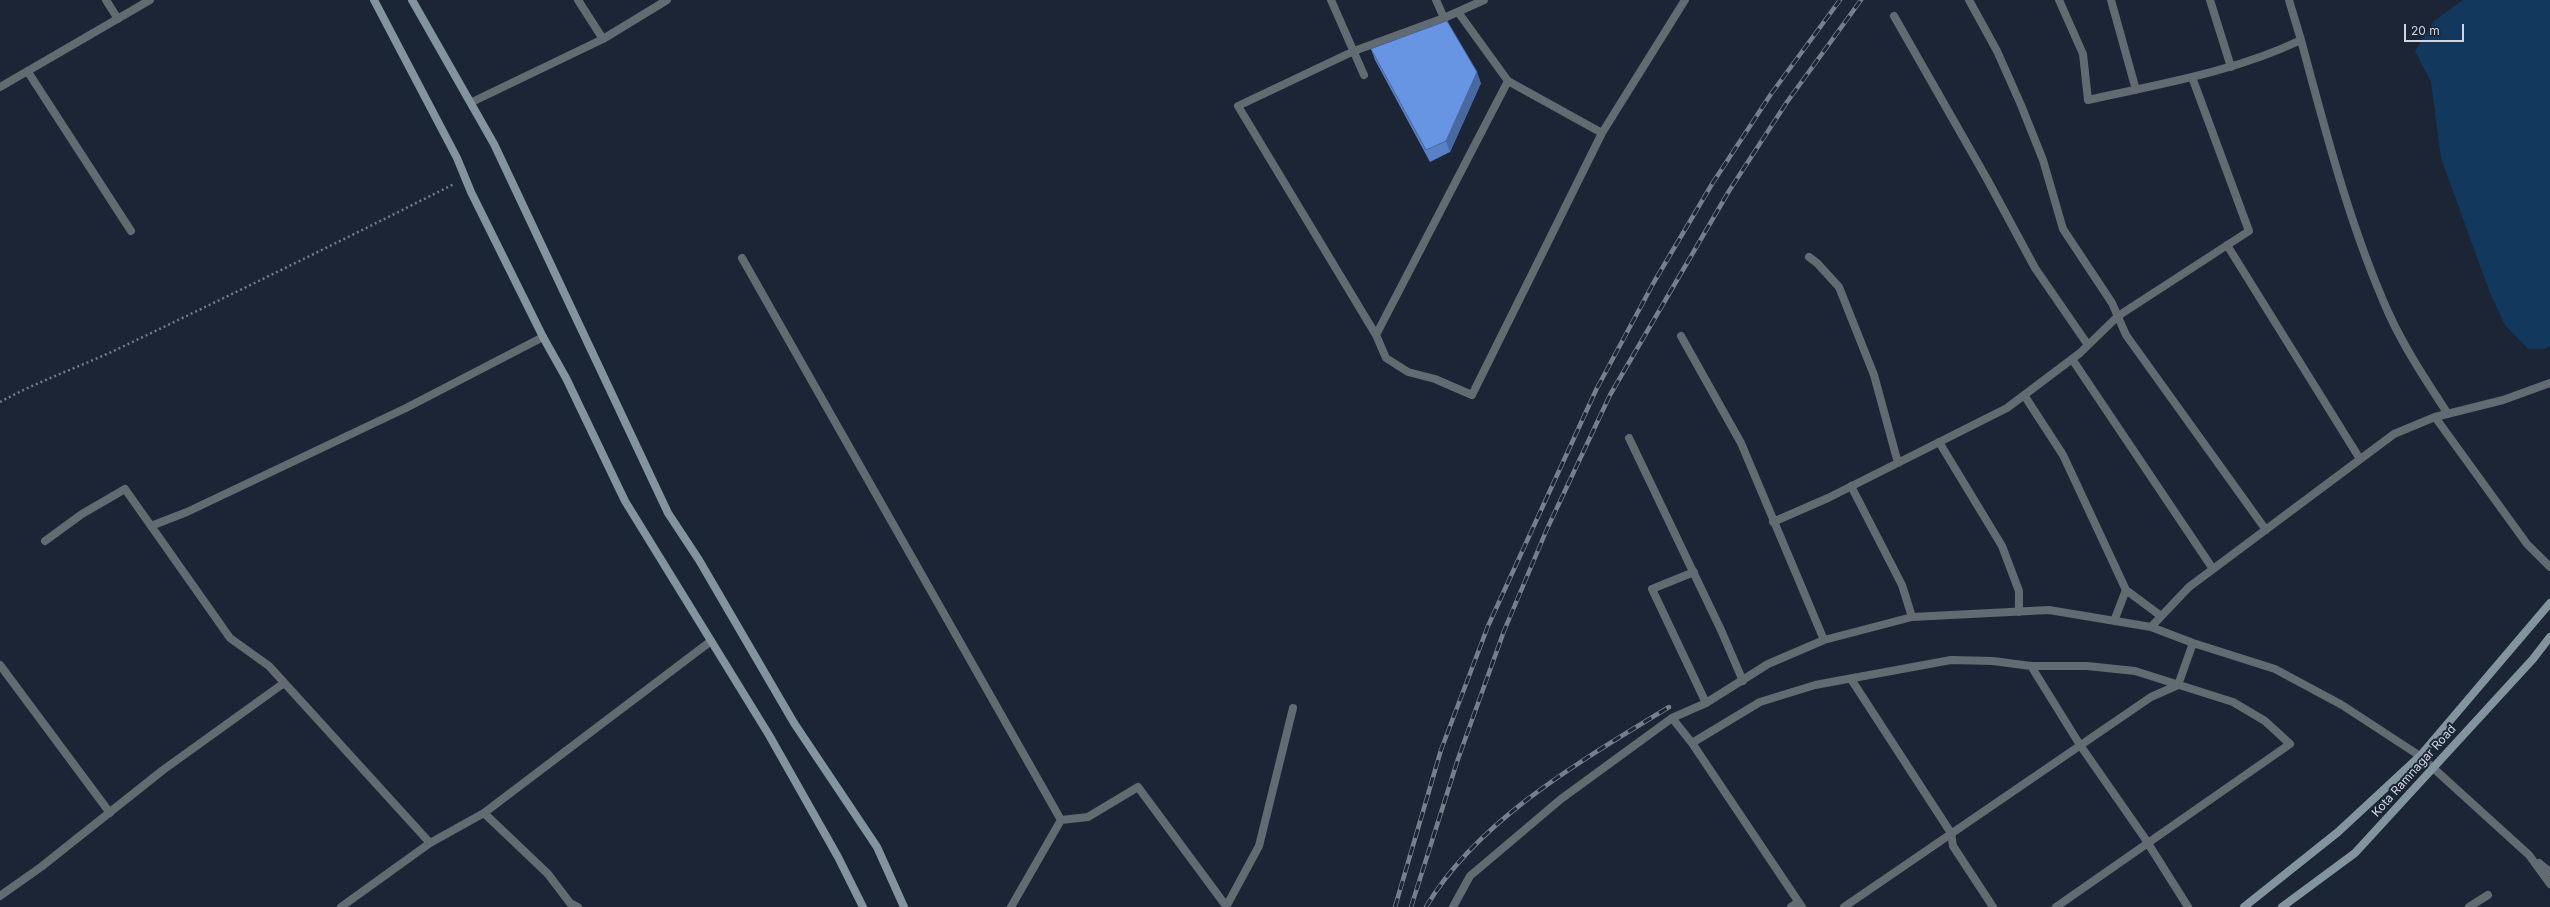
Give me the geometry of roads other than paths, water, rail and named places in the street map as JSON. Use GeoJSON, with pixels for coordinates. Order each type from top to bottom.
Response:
{"type":"FeatureCollection","features":[{"type":"Feature","properties":{"kind":"street"},"geometry":{"type":"LineString","coordinates":[[106,0],[118,19]]}},
{"type":"Feature","properties":{"kind":"street"},"geometry":{"type":"LineString","coordinates":[[0,87],[150,0]]}},
{"type":"Feature","properties":{"kind":"street"},"geometry":{"type":"LineString","coordinates":[[374,0],[411,69],[543,337],[570,385],[625,501],[769,735],[838,857],[863,907]]}},
{"type":"Feature","properties":{"kind":"street"},"geometry":{"type":"LineString","coordinates":[[412,0],[472,102],[597,358],[668,513],[699,560],[794,723],[877,848],[904,907]]}},
{"type":"Feature","properties":{"kind":"street"},"geometry":{"type":"LineString","coordinates":[[578,0],[603,38]]}},
{"type":"Feature","properties":{"kind":"street"},"geometry":{"type":"LineString","coordinates":[[472,102],[603,38],[667,0]]}},
{"type":"Feature","properties":{"kind":"street"},"geometry":{"type":"LineString","coordinates":[[1331,0],[1364,75]]}},
{"type":"Feature","properties":{"kind":"street"},"geometry":{"type":"LineString","coordinates":[[1436,0],[1444,18]]}},
{"type":"Feature","properties":{"kind":"street"},"geometry":{"type":"LineString","coordinates":[[1484,0],[1444,18],[1354,51],[1238,106],[1376,335],[1386,358],[1408,372],[1435,379],[1472,395],[1602,133],[1684,0]]}},
{"type":"Feature","properties":{"kind":"street"},"geometry":{"type":"LineString","coordinates":[[1968,0],[1998,51],[2021,105],[2043,160],[2063,229],[2112,303],[2126,335],[2266,530]]}},
{"type":"Feature","properties":{"kind":"street"},"geometry":{"type":"LineString","coordinates":[[2059,0],[2083,54],[2088,100],[2232,67],[2267,56],[2301,40]]}},
{"type":"Feature","properties":{"kind":"street"},"geometry":{"type":"LineString","coordinates":[[2111,0],[2136,90]]}},
{"type":"Feature","properties":{"kind":"street"},"geometry":{"type":"LineString","coordinates":[[2210,0],[2232,67]]}},
{"type":"Feature","properties":{"kind":"street"},"geometry":{"type":"LineString","coordinates":[[2289,0],[2333,160],[2371,267],[2390,315],[2417,365],[2448,414]]}},
{"type":"Feature","properties":{"kind":"street"},"geometry":{"type":"LineString","coordinates":[[1458,12],[1508,81],[1602,133]]}},
{"type":"Feature","properties":{"kind":"street"},"geometry":{"type":"LineString","coordinates":[[1894,16],[1987,179],[2034,268],[2088,345]]}},
{"type":"Feature","properties":{"kind":"street"},"geometry":{"type":"LineString","coordinates":[[28,72],[131,231]]}},
{"type":"Feature","properties":{"kind":"street"},"geometry":{"type":"LineString","coordinates":[[1773,522],[1851,486],[2007,408],[2072,359],[2118,316],[2249,231],[2192,77]]}},
{"type":"Feature","properties":{"kind":"street"},"geometry":{"type":"LineString","coordinates":[[1376,335],[1508,81]]}},
{"type":"Feature","properties":{"kind":"street"},"geometry":{"type":"LineString","coordinates":[[2227,245],[2360,460]]}},
{"type":"Feature","properties":{"kind":"street"},"geometry":{"type":"LineString","coordinates":[[1809,257],[1817,263],[1839,287],[1874,375],[1898,463]]}},
{"type":"Feature","properties":{"kind":"street"},"geometry":{"type":"LineString","coordinates":[[742,258],[1061,820]]}},
{"type":"Feature","properties":{"kind":"street"},"geometry":{"type":"LineString","coordinates":[[1681,336],[1741,443],[1824,640]]}},
{"type":"Feature","properties":{"kind":"street"},"geometry":{"type":"LineString","coordinates":[[151,526],[187,512],[398,412],[543,337]]}},
{"type":"Feature","properties":{"kind":"street"},"geometry":{"type":"LineString","coordinates":[[2072,359],[2213,569]]}},
{"type":"Feature","properties":{"kind":"street"},"geometry":{"type":"LineString","coordinates":[[2151,627],[2189,587],[2394,434],[2435,417],[2503,400],[2550,383]]}},
{"type":"Feature","properties":{"kind":"street"},"geometry":{"type":"LineString","coordinates":[[2024,395],[2063,455],[2126,590],[2161,616]]}},
{"type":"Feature","properties":{"kind":"street"},"geometry":{"type":"LineString","coordinates":[[2435,417],[2527,544],[2550,567]]}},
{"type":"Feature","properties":{"kind":"street"},"geometry":{"type":"LineString","coordinates":[[1629,438],[1694,572],[1742,681]]}},
{"type":"Feature","properties":{"kind":"street"},"geometry":{"type":"LineString","coordinates":[[1939,442],[2002,546],[2019,591],[2019,612]]}},
{"type":"Feature","properties":{"kind":"street"},"geometry":{"type":"LineString","coordinates":[[1851,486],[1902,585],[1912,617]]}},
{"type":"Feature","properties":{"kind":"street"},"geometry":{"type":"LineString","coordinates":[[45,541],[82,514],[125,489],[230,638],[269,666],[430,843]]}},
{"type":"Feature","properties":{"kind":"street"},"geometry":{"type":"LineString","coordinates":[[1694,572],[1652,589],[1706,703]]}},
{"type":"Feature","properties":{"kind":"street"},"geometry":{"type":"LineString","coordinates":[[2114,621],[2126,590]]}},
{"type":"Feature","properties":{"kind":"street"},"geometry":{"type":"LineString","coordinates":[[2244,907],[2338,832],[2420,756],[2550,603]]}},
{"type":"Feature","properties":{"kind":"street"},"geometry":{"type":"LineString","coordinates":[[1453,907],[1470,876],[1561,799],[1672,718],[1706,703],[1768,664],[1824,640],[1912,617],[2049,610],[2151,627],[2193,643],[2275,669],[2342,705],[2420,756],[2529,855],[2550,872]]}},
{"type":"Feature","properties":{"kind":"street","name":"Kota Ramnagar Road"},"geometry":{"type":"LineString","coordinates":[[2282,907],[2355,853],[2533,659],[2550,637]]}},
{"type":"Feature","properties":{"kind":"street"},"geometry":{"type":"LineString","coordinates":[[341,907],[430,843],[484,813],[712,641]]}},
{"type":"Feature","properties":{"kind":"street"},"geometry":{"type":"LineString","coordinates":[[1844,907],[2151,697],[2178,685],[2193,643]]}},
{"type":"Feature","properties":{"kind":"street"},"geometry":{"type":"LineString","coordinates":[[1692,743],[1760,702],[1815,685],[1951,660],[1993,661],[2031,666],[2087,666],[2135,671],[2233,702],[2265,721],[2290,744],[2056,907]]}},
{"type":"Feature","properties":{"kind":"street"},"geometry":{"type":"LineString","coordinates":[[0,665],[110,813]]}},
{"type":"Feature","properties":{"kind":"street"},"geometry":{"type":"LineString","coordinates":[[2031,666],[2080,745],[2148,844],[2188,907]]}},
{"type":"Feature","properties":{"kind":"street"},"geometry":{"type":"LineString","coordinates":[[1851,679],[1951,833],[1953,846],[1993,907]]}},
{"type":"Feature","properties":{"kind":"street"},"geometry":{"type":"LineString","coordinates":[[0,896],[110,813],[163,770],[284,683]]}},
{"type":"Feature","properties":{"kind":"street"},"geometry":{"type":"LineString","coordinates":[[1061,820],[1088,817],[1138,787],[1226,907],[1259,846],[1293,708]]}},
{"type":"Feature","properties":{"kind":"street"},"geometry":{"type":"LineString","coordinates":[[1672,718],[1692,743],[1797,905]]}},
{"type":"Feature","properties":{"kind":"street"},"geometry":{"type":"LineString","coordinates":[[484,813],[548,874],[570,903],[578,907]]}},
{"type":"Feature","properties":{"kind":"street"},"geometry":{"type":"LineString","coordinates":[[1012,907],[1061,820]]}},
{"type":"Feature","properties":{"kind":"street"},"geometry":{"type":"LineString","coordinates":[[2529,855],[2550,884]]}},
{"type":"Feature","properties":{"kind":"street"},"geometry":{"type":"LineString","coordinates":[[2469,907],[2488,895]]}},
{"type":"Feature","properties":{"kind":"water"},"geometry":{"type":"Polygon","coordinates":[[[2463,0],[2550,0],[2550,346],[2545,349],[2528,349],[2505,325],[2490,293],[2441,158],[2431,82],[2415,51],[2434,21],[2463,0]]]}},
{"type":"Feature","properties":{"kind":"railway"},"geometry":{"type":"LineString","coordinates":[[1395,907],[1441,750],[1488,626],[1596,390],[1654,282],[1712,184],[1771,94],[1840,0]]}},
{"type":"Feature","properties":{"kind":"railway"},"geometry":{"type":"LineString","coordinates":[[1411,907],[1458,759],[1504,631],[1547,529],[1610,395],[1729,191],[1787,102],[1861,0]]}},
{"type":"Feature","properties":{"kind":"railway"},"geometry":{"type":"LineString","coordinates":[[1426,907],[1448,875],[1474,846],[1503,819],[1568,770],[1669,707]]}}]}
